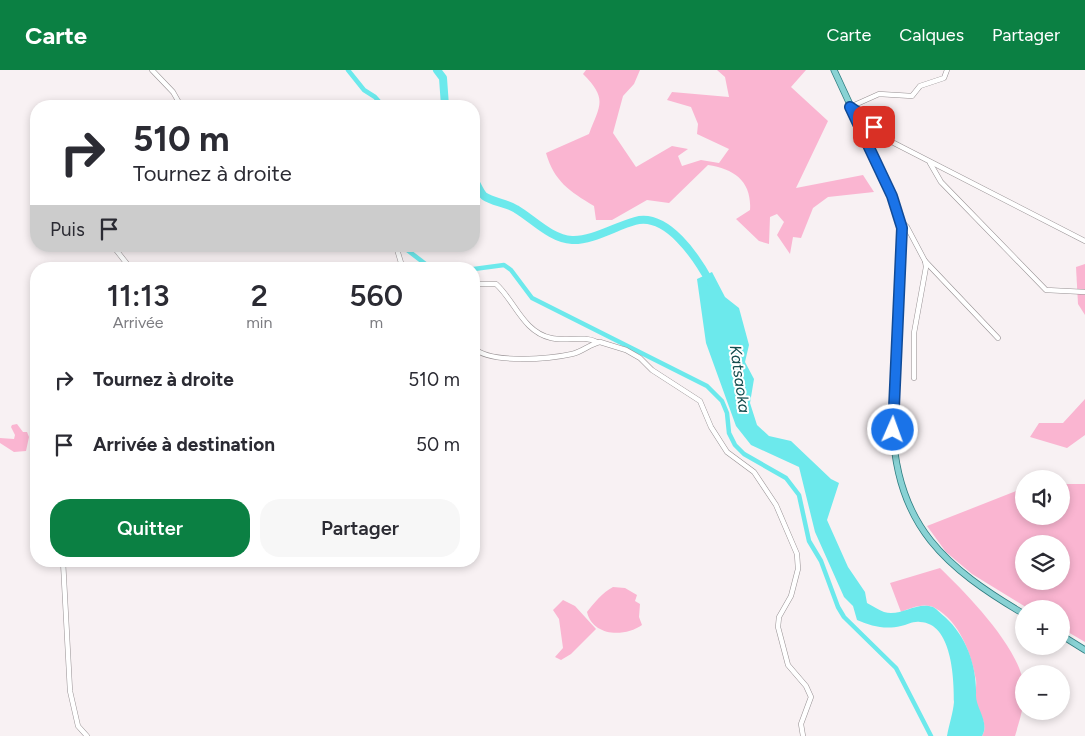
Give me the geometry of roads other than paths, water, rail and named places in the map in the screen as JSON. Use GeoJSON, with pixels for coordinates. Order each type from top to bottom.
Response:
{"type":"FeatureCollection","features":[{"type":"Feature","properties":{"kind":"main road"},"geometry":{"type":"LineString","coordinates":[[834,70],[884,178],[901,221],[903,240],[893,430],[896,458],[902,484],[922,530],[944,558],[976,585],[1015,609]]}},
{"type":"Feature","properties":{"kind":"main road"},"geometry":{"type":"LineString","coordinates":[[1070,641],[1085,650]]}},
{"type":"Feature","properties":{"kind":"street"},"geometry":{"type":"LineString","coordinates":[[152,70],[173,92],[178,100]]}},
{"type":"Feature","properties":{"kind":"street"},"geometry":{"type":"LineString","coordinates":[[850,107],[879,94],[912,96],[920,86],[944,78],[947,70]]}},
{"type":"Feature","properties":{"kind":"street"},"geometry":{"type":"LineString","coordinates":[[850,107],[869,120],[890,141],[1085,241]]}},
{"type":"Feature","properties":{"kind":"street"},"geometry":{"type":"LineString","coordinates":[[930,162],[941,182],[1046,290],[1085,292]]}},
{"type":"Feature","properties":{"kind":"street"},"geometry":{"type":"LineString","coordinates":[[901,221],[907,227],[925,261],[998,338]]}},
{"type":"Feature","properties":{"kind":"street"},"geometry":{"type":"LineString","coordinates":[[118,252],[126,262]]}},
{"type":"Feature","properties":{"kind":"street"},"geometry":{"type":"LineString","coordinates":[[914,378],[914,333],[926,278],[925,261]]}},
{"type":"Feature","properties":{"kind":"street"},"geometry":{"type":"LineString","coordinates":[[480,284],[496,284],[522,318],[533,329],[549,338],[583,339],[597,342],[626,350],[640,358],[652,370],[700,402],[711,427],[727,452],[754,472],[776,505],[797,554],[798,569],[786,607],[779,617],[778,627],[788,665],[806,686],[811,697],[801,724],[803,736]]}},
{"type":"Feature","properties":{"kind":"street"},"geometry":{"type":"LineString","coordinates":[[480,354],[529,359],[573,354],[597,342]]}},
{"type":"Feature","properties":{"kind":"street"},"geometry":{"type":"LineString","coordinates":[[63,567],[70,691],[78,726],[87,736]]}},
{"type":"Feature","properties":{"kind":"water"},"geometry":{"type":"Polygon","coordinates":[[[712,272],[725,297],[739,308],[749,345],[745,362],[754,379],[750,403],[757,425],[769,436],[791,441],[831,479],[839,483],[827,520],[848,567],[865,592],[867,603],[890,613],[921,606],[933,607],[953,625],[965,643],[975,674],[977,701],[984,721],[982,736],[947,736],[954,702],[952,666],[945,641],[939,632],[931,625],[920,622],[903,626],[884,627],[873,626],[857,620],[853,606],[844,597],[815,532],[799,467],[751,445],[736,426],[706,343],[697,279],[712,272]]]}},
{"type":"Feature","properties":{"kind":"waterway"},"geometry":{"type":"LineString","coordinates":[[348,70],[364,90],[378,100]]}},
{"type":"Feature","properties":{"kind":"waterway","name":"Katsaoka"},"geometry":{"type":"LineString","coordinates":[[437,70],[443,78],[445,100]]}},
{"type":"Feature","properties":{"kind":"waterway","name":"Katsaoka"},"geometry":{"type":"LineString","coordinates":[[480,190],[484,196],[512,207],[542,228],[564,239],[580,240],[596,236],[635,221],[647,220],[658,223],[680,239],[710,282]]}},
{"type":"Feature","properties":{"kind":"waterway"},"geometry":{"type":"LineString","coordinates":[[410,252],[423,262]]}},
{"type":"Feature","properties":{"kind":"waterway"},"geometry":{"type":"LineString","coordinates":[[480,268],[504,265],[511,270],[532,298],[707,386],[722,401],[727,413],[729,433],[735,445],[744,454],[786,478],[799,495],[809,541],[821,561],[838,607],[844,617],[896,668],[931,736]]}}]}
